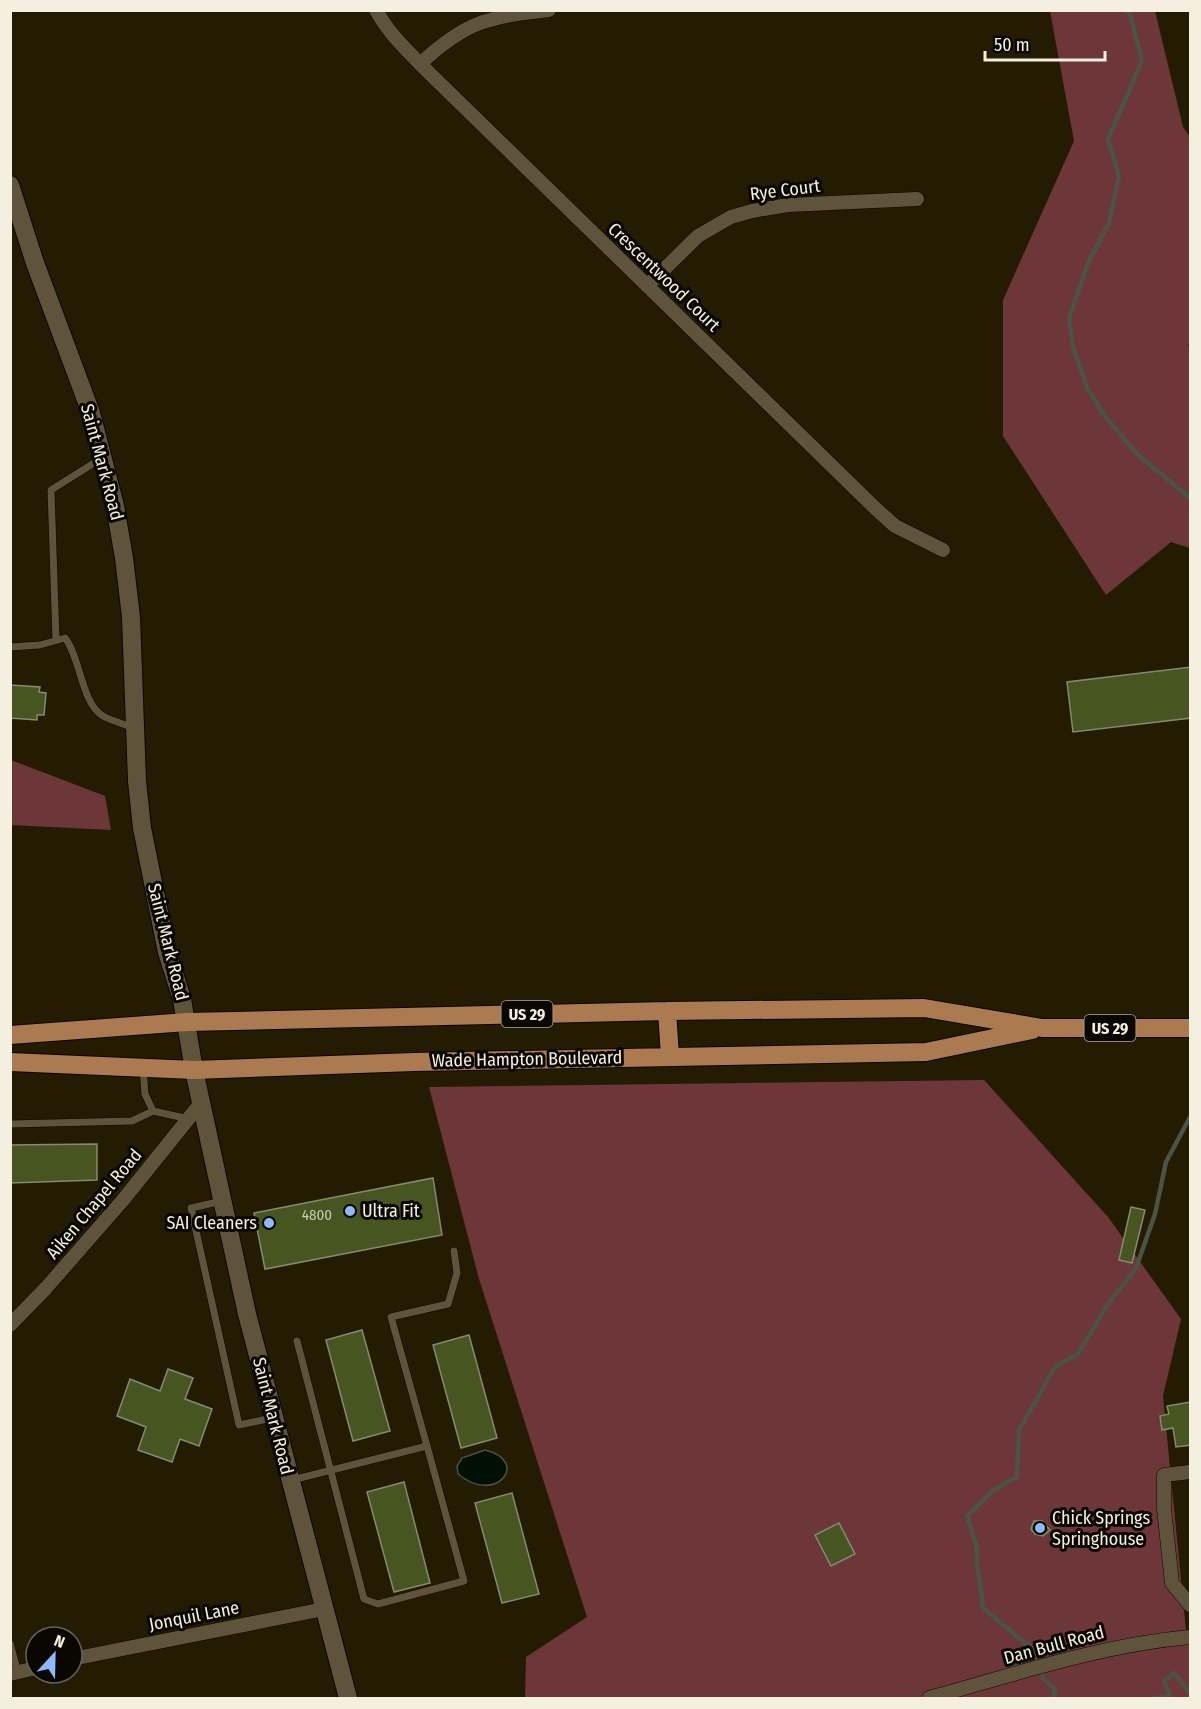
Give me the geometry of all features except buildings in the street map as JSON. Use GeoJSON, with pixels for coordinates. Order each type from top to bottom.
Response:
{"type":"FeatureCollection","features":[{"type":"Feature","properties":{"kind":"main road","name":"Wade Hampton Boulevard"},"geometry":{"type":"LineString","coordinates":[[10,1035],[187,1022],[668,1011],[924,1008],[1042,1028],[1191,1028]]}},
{"type":"Feature","properties":{"kind":"main road"},"geometry":{"type":"LineString","coordinates":[[668,1011],[670,1056]]}},
{"type":"Feature","properties":{"kind":"main road","name":"Wade Hampton Boulevard"},"geometry":{"type":"LineString","coordinates":[[10,1062],[194,1070],[414,1062],[927,1052],[1042,1028]]}},
{"type":"Feature","properties":{"kind":"street","name":"Crescentwood Court"},"geometry":{"type":"LineString","coordinates":[[376,10],[397,41],[420,64],[875,508],[895,526],[943,550]]}},
{"type":"Feature","properties":{"kind":"street"},"geometry":{"type":"LineString","coordinates":[[420,64],[444,42],[460,31],[479,23],[501,16],[549,10]]}},
{"type":"Feature","properties":{"kind":"street","name":"Saint Mark Road"},"geometry":{"type":"LineString","coordinates":[[10,185],[35,262],[90,413],[104,457],[115,506],[133,639],[137,781],[142,828],[167,952],[187,1022],[194,1070],[247,1314],[348,1698]]}},
{"type":"Feature","properties":{"kind":"street","name":"Rye Court"},"geometry":{"type":"LineString","coordinates":[[647,286],[698,236],[731,217],[752,210],[788,205],[917,199]]}},
{"type":"Feature","properties":{"kind":"street","name":"Aiken Chapel Road"},"geometry":{"type":"LineString","coordinates":[[10,1325],[85,1244],[201,1103]]}},
{"type":"Feature","properties":{"kind":"street"},"geometry":{"type":"LineString","coordinates":[[1191,1472],[1164,1475],[1164,1509],[1172,1583],[1191,1605]]}},
{"type":"Feature","properties":{"kind":"street","name":"Jonquil Lane"},"geometry":{"type":"LineString","coordinates":[[84,1657],[324,1609]]}},
{"type":"Feature","properties":{"kind":"street","name":"Dan Bull Road"},"geometry":{"type":"LineString","coordinates":[[929,1698],[1125,1645],[1191,1637]]}},
{"type":"Feature","properties":{"kind":"lane"},"geometry":{"type":"LineString","coordinates":[[56,640],[51,490],[104,457]]}},
{"type":"Feature","properties":{"kind":"lane"},"geometry":{"type":"LineString","coordinates":[[10,647],[40,645],[65,638],[73,647],[84,686],[93,706],[102,715],[136,729]]}},
{"type":"Feature","properties":{"kind":"lane"},"geometry":{"type":"LineString","coordinates":[[143,1068],[145,1094],[153,1111]]}},
{"type":"Feature","properties":{"kind":"lane"},"geometry":{"type":"LineString","coordinates":[[10,1124],[132,1121],[153,1111],[168,1112],[189,1119]]}},
{"type":"Feature","properties":{"kind":"lane"},"geometry":{"type":"LineString","coordinates":[[222,1201],[191,1208],[238,1425],[273,1417]]}},
{"type":"Feature","properties":{"kind":"lane"},"geometry":{"type":"LineString","coordinates":[[297,1341],[364,1599],[378,1604],[464,1581],[391,1317],[448,1304],[457,1273],[454,1251]]}},
{"type":"Feature","properties":{"kind":"lane"},"geometry":{"type":"LineString","coordinates":[[289,1480],[427,1446]]}},
{"type":"Feature","properties":{"kind":"lane"},"geometry":{"type":"LineString","coordinates":[[10,1643],[14,1673]]}},
{"type":"Feature","properties":{"kind":"shaded area"},"geometry":{"type":"Polygon","coordinates":[[[1050,11],[1155,11],[1183,127],[1190,137],[1190,343],[1188,345],[1190,348],[1190,548],[1171,542],[1106,595],[1003,436],[1003,300],[1074,141],[1050,11]]]}},
{"type":"Feature","properties":{"kind":"shaded area"},"geometry":{"type":"Polygon","coordinates":[[[11,760],[105,796],[111,830],[11,825],[11,760]]]}},
{"type":"Feature","properties":{"kind":"shaded area"},"geometry":{"type":"Polygon","coordinates":[[[984,1080],[1108,1217],[1181,1319],[1163,1396],[1186,1630],[1190,1635],[1190,1698],[525,1698],[526,1657],[587,1617],[479,1279],[429,1087],[984,1080]]]}},
{"type":"Feature","properties":{"kind":"shaded area"},"geometry":{"type":"Polygon","coordinates":[[[485,1450],[499,1456],[506,1463],[507,1471],[503,1478],[485,1485],[472,1483],[458,1474],[457,1466],[462,1458],[485,1450]]]}},
{"type":"Feature","properties":{"kind":"waterway"},"geometry":{"type":"LineString","coordinates":[[1125,10],[1130,14],[1142,61],[1108,139],[1119,176],[1109,223],[1088,263],[1069,318],[1073,347],[1087,387],[1104,415],[1138,455],[1190,498]]}},
{"type":"Feature","properties":{"kind":"waterway"},"geometry":{"type":"LineString","coordinates":[[1054,1698],[1055,1689],[1043,1678],[1037,1653],[983,1608],[977,1548],[967,1516],[992,1491],[1017,1477],[1019,1430],[1055,1367],[1078,1354],[1106,1307],[1136,1268],[1155,1214],[1166,1162],[1190,1117]]}},
{"type":"Feature","properties":{"kind":"waterway"},"geometry":{"type":"LineString","coordinates":[[1154,1698],[1170,1696],[1164,1681],[1174,1673],[1190,1693]]}},
{"type":"Feature","properties":{"kind":"place","name":"Ultra Fit"},"geometry":{"type":"Point","coordinates":[350,1211]}},
{"type":"Feature","properties":{"kind":"place","name":"SAI Cleaners"},"geometry":{"type":"Point","coordinates":[269,1223]}},
{"type":"Feature","properties":{"kind":"place","name":"Chick Springs Springhouse"},"geometry":{"type":"Point","coordinates":[1040,1528]}}]}
